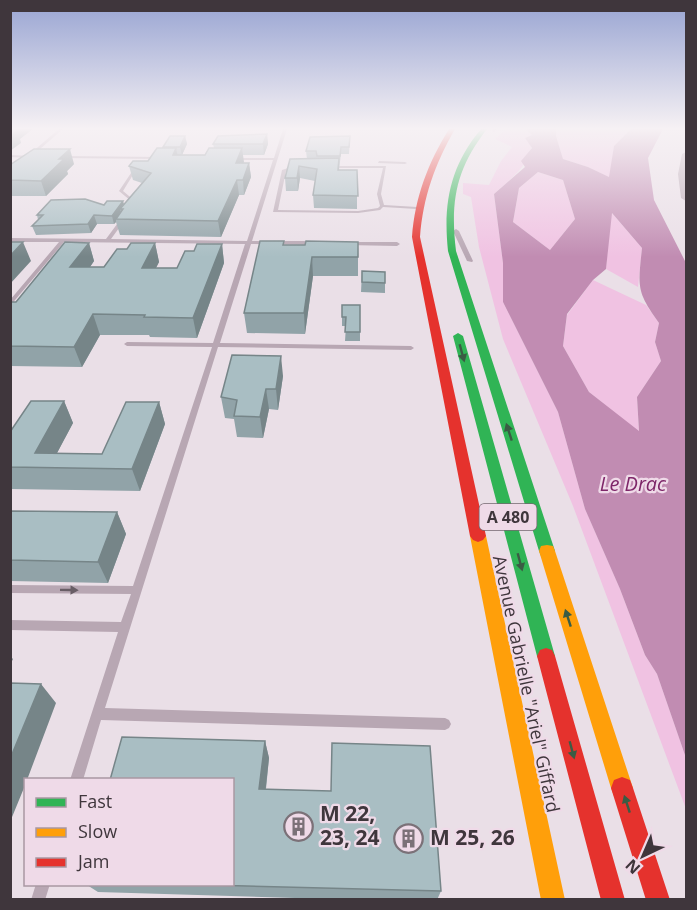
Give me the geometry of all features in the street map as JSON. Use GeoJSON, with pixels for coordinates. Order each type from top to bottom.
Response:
{"type":"FeatureCollection","features":[{"type":"Feature","properties":{"kind":"main road","name":"Avenue Gabrielle \"Ariel\" Giffard"},"geometry":{"type":"LineString","coordinates":[[427,171],[417,208],[416,237],[553,900]]}},
{"type":"Feature","properties":{"kind":"main road","name":"A 480"},"geometry":{"type":"LineString","coordinates":[[443,171],[438,182],[440,212],[658,900]]}},
{"type":"Feature","properties":{"kind":"main road","name":"A 480"},"geometry":{"type":"LineString","coordinates":[[440,212],[455,171]]}},
{"type":"Feature","properties":{"kind":"main road","name":"A 480"},"geometry":{"type":"LineString","coordinates":[[454,323],[613,900]]}},
{"type":"Feature","properties":{"kind":"street"},"geometry":{"type":"LineString","coordinates":[[685,183],[687,198]]}},
{"type":"Feature","properties":{"kind":"lane"},"geometry":{"type":"LineString","coordinates":[[107,241],[134,205],[121,191],[133,171]]}},
{"type":"Feature","properties":{"kind":"lane"},"geometry":{"type":"LineString","coordinates":[[77,778],[272,171]]}},
{"type":"Feature","properties":{"kind":"lane"},"geometry":{"type":"LineString","coordinates":[[284,171],[275,211],[358,212],[380,209],[382,206],[417,208]]}},
{"type":"Feature","properties":{"kind":"lane"},"geometry":{"type":"LineString","coordinates":[[382,206],[379,194],[384,171]]}},
{"type":"Feature","properties":{"kind":"lane"},"geometry":{"type":"LineString","coordinates":[[440,212],[470,261]]}},
{"type":"Feature","properties":{"kind":"lane"},"geometry":{"type":"LineString","coordinates":[[10,240],[328,244]]}},
{"type":"Feature","properties":{"kind":"lane"},"geometry":{"type":"LineString","coordinates":[[10,304],[63,240]]}},
{"type":"Feature","properties":{"kind":"lane"},"geometry":{"type":"LineString","coordinates":[[340,244],[397,244]]}},
{"type":"Feature","properties":{"kind":"lane"},"geometry":{"type":"LineString","coordinates":[[127,344],[411,348]]}},
{"type":"Feature","properties":{"kind":"lane"},"geometry":{"type":"LineString","coordinates":[[10,589],[136,590]]}},
{"type":"Feature","properties":{"kind":"lane"},"geometry":{"type":"LineString","coordinates":[[10,625],[125,627]]}},
{"type":"Feature","properties":{"kind":"lane"},"geometry":{"type":"LineString","coordinates":[[97,714],[445,724]]}},
{"type":"Feature","properties":{"kind":"shaded area"},"geometry":{"type":"Polygon","coordinates":[[[496,171],[519,171],[494,194],[503,263],[503,302],[558,412],[585,509],[620,589],[645,655],[657,674],[686,758],[686,809],[573,506],[503,339],[479,247],[471,197],[463,194],[463,183],[489,185],[496,171]]]}},
{"type":"Feature","properties":{"kind":"shaded area"},"geometry":{"type":"Polygon","coordinates":[[[597,171],[611,171],[610,178],[597,171]]]}},
{"type":"Feature","properties":{"kind":"shaded area"},"geometry":{"type":"Polygon","coordinates":[[[538,172],[563,180],[575,219],[550,250],[513,222],[519,188],[538,172]]]}},
{"type":"Feature","properties":{"kind":"shaded area"},"geometry":{"type":"Polygon","coordinates":[[[611,212],[642,248],[638,287],[606,269],[611,212]]]}},
{"type":"Feature","properties":{"kind":"shaded area"},"geometry":{"type":"Polygon","coordinates":[[[593,280],[646,305],[659,323],[655,342],[661,361],[637,397],[639,432],[589,392],[563,346],[567,315],[593,280]]]}},
{"type":"Feature","properties":{"kind":"water","name":"Le Drac"},"geometry":{"type":"Polygon","coordinates":[[[520,171],[597,171],[609,177],[610,171],[650,171],[654,200],[686,263],[686,758],[657,674],[645,655],[620,589],[585,509],[558,412],[503,302],[503,263],[494,194],[520,171]],[[538,172],[519,188],[513,222],[550,250],[575,219],[563,180],[538,172]],[[612,213],[606,269],[593,280],[567,314],[563,346],[589,392],[639,431],[637,397],[661,361],[655,342],[659,323],[646,303],[640,288],[642,248],[612,213]]]}},
{"type":"Feature","properties":{"kind":"building"},"geometry":{"type":"Polygon","coordinates":[[[10,171],[51,171],[41,181],[10,180],[10,171]]]}},
{"type":"Feature","properties":{"kind":"building"},"geometry":{"type":"Polygon","coordinates":[[[146,171],[246,171],[243,180],[237,180],[218,221],[116,219],[123,209],[120,209],[151,173],[146,171]]]}},
{"type":"Feature","properties":{"kind":"building"},"geometry":{"type":"Polygon","coordinates":[[[287,171],[298,171],[297,178],[285,178],[287,171]]]}},
{"type":"Feature","properties":{"kind":"building"},"geometry":{"type":"Polygon","coordinates":[[[317,171],[357,171],[358,196],[313,195],[317,171]]]}},
{"type":"Feature","properties":{"kind":"building"},"geometry":{"type":"Polygon","coordinates":[[[85,199],[104,205],[107,201],[123,201],[112,216],[94,215],[88,224],[32,226],[43,215],[37,215],[51,200],[85,199]]]}},
{"type":"Feature","properties":{"kind":"building"},"geometry":{"type":"Polygon","coordinates":[[[260,241],[284,241],[283,245],[305,245],[306,241],[358,242],[358,257],[312,257],[304,313],[244,313],[260,241]]]}},
{"type":"Feature","properties":{"kind":"building"},"geometry":{"type":"Polygon","coordinates":[[[10,242],[23,242],[10,256],[10,242]]]}},
{"type":"Feature","properties":{"kind":"building"},"geometry":{"type":"Polygon","coordinates":[[[65,242],[89,243],[70,267],[104,267],[117,249],[127,249],[131,243],[155,243],[142,268],[177,268],[185,251],[194,251],[197,244],[222,244],[193,318],[93,314],[74,347],[10,346],[10,302],[16,302],[65,242]]]}},
{"type":"Feature","properties":{"kind":"building"},"geometry":{"type":"Polygon","coordinates":[[[362,271],[385,272],[385,283],[362,282],[362,271]]]}},
{"type":"Feature","properties":{"kind":"building"},"geometry":{"type":"Polygon","coordinates":[[[342,305],[360,305],[360,332],[345,332],[346,317],[342,317],[342,305]]]}},
{"type":"Feature","properties":{"kind":"building"},"geometry":{"type":"Polygon","coordinates":[[[232,355],[281,356],[276,389],[266,389],[260,417],[234,416],[237,400],[221,397],[232,355]]]}},
{"type":"Feature","properties":{"kind":"building"},"geometry":{"type":"Polygon","coordinates":[[[31,401],[64,401],[35,453],[102,454],[126,402],[159,402],[132,469],[10,467],[10,432],[31,401]]]}},
{"type":"Feature","properties":{"kind":"building"},"geometry":{"type":"Polygon","coordinates":[[[10,511],[117,512],[98,562],[10,560],[10,511]]]}},
{"type":"Feature","properties":{"kind":"building"},"geometry":{"type":"Polygon","coordinates":[[[10,683],[41,684],[10,759],[10,683]]]}},
{"type":"Feature","properties":{"kind":"building"},"geometry":{"type":"Polygon","coordinates":[[[122,737],[265,741],[259,789],[331,791],[332,743],[430,746],[441,891],[234,886],[234,778],[111,778],[122,737]]]}},
{"type":"Feature","properties":{"kind":"traffic: fast"},"geometry":{"type":"LineString","coordinates":[[458,171],[450,201],[452,251],[547,551]]}},
{"type":"Feature","properties":{"kind":"traffic: fast"},"geometry":{"type":"LineString","coordinates":[[458,336],[546,656]]}},
{"type":"Feature","properties":{"kind":"traffic: slow"},"geometry":{"type":"LineString","coordinates":[[478,536],[553,900]]}},
{"type":"Feature","properties":{"kind":"traffic: slow"},"geometry":{"type":"LineString","coordinates":[[547,551],[622,788]]}},
{"type":"Feature","properties":{"kind":"traffic: jam"},"geometry":{"type":"LineString","coordinates":[[429,171],[419,207],[416,237],[478,536]]}},
{"type":"Feature","properties":{"kind":"traffic: jam"},"geometry":{"type":"LineString","coordinates":[[546,656],[613,900]]}},
{"type":"Feature","properties":{"kind":"traffic: jam"},"geometry":{"type":"LineString","coordinates":[[622,788],[658,900]]}},
{"type":"Feature","properties":{"kind":"place","name":"M 22, 23, 24"},"geometry":{"type":"Point","coordinates":[299,826]}},
{"type":"Feature","properties":{"kind":"place","name":"M 25, 26"},"geometry":{"type":"Point","coordinates":[409,838]}}]}
